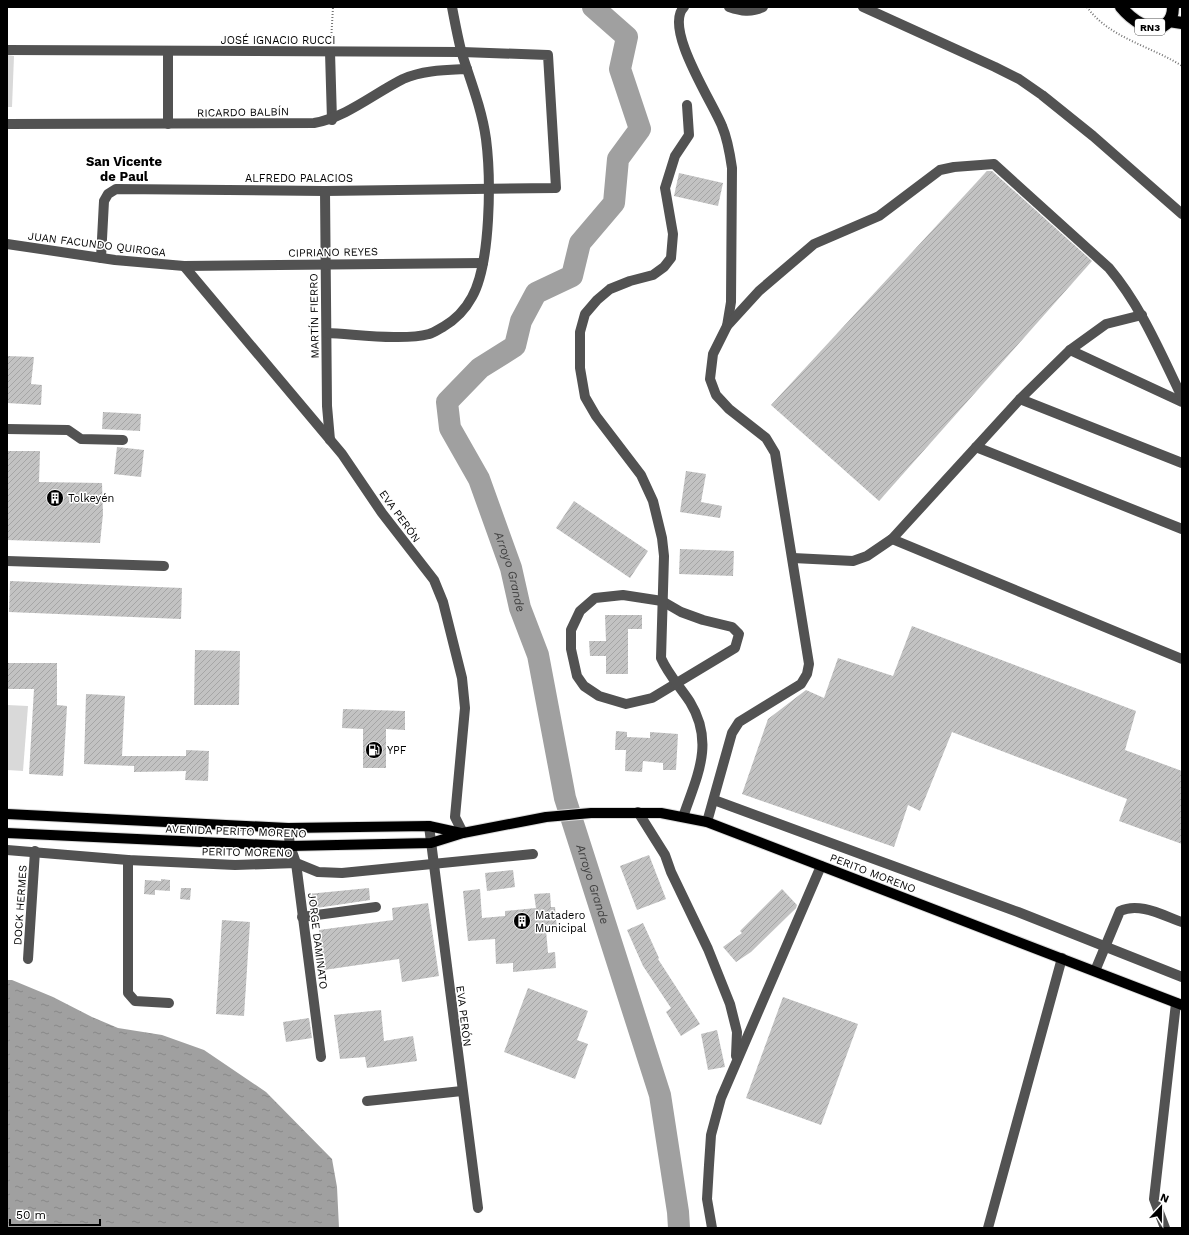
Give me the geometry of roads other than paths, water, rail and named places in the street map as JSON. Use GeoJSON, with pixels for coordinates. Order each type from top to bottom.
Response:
{"type":"FeatureCollection","features":[{"type":"Feature","properties":{"kind":"highway","name":"RN3"},"geometry":{"type":"LineString","coordinates":[[1121,7],[1128,14],[1145,25],[1154,28],[1162,27],[1169,21],[1173,7]]}},
{"type":"Feature","properties":{"kind":"highway","name":"RN3"},"geometry":{"type":"LineString","coordinates":[[1169,21],[1182,23]]}},
{"type":"Feature","properties":{"kind":"main road","name":"PERITO MORENO"},"geometry":{"type":"LineString","coordinates":[[546,817],[591,813],[638,812],[661,813],[707,822],[1179,1004]]}},
{"type":"Feature","properties":{"kind":"main road","name":"AVENIDA PERITO MORENO"},"geometry":{"type":"LineString","coordinates":[[7,814],[288,828],[428,826],[463,833]]}},
{"type":"Feature","properties":{"kind":"main road","name":"AVENIDA PERITO MORENO"},"geometry":{"type":"LineString","coordinates":[[7,833],[290,846],[431,844],[463,833],[546,817]]}},
{"type":"Feature","properties":{"kind":"street"},"geometry":{"type":"LineString","coordinates":[[327,333],[406,336],[430,334],[451,322],[463,311],[472,296],[483,263],[487,235],[488,188],[484,129],[462,52],[452,7]]}},
{"type":"Feature","properties":{"kind":"street"},"geometry":{"type":"LineString","coordinates":[[684,7],[681,10],[679,20],[680,35],[688,59],[723,127],[729,146],[732,168],[731,302],[727,326],[714,354],[710,380],[716,395],[729,409],[766,438],[775,453],[809,664],[807,674],[801,684],[736,725],[732,732],[707,822]]}},
{"type":"Feature","properties":{"kind":"street"},"geometry":{"type":"LineString","coordinates":[[729,7],[739,11],[755,11],[762,7]]}},
{"type":"Feature","properties":{"kind":"street"},"geometry":{"type":"LineString","coordinates":[[864,7],[995,66],[1019,79],[1042,95],[1092,136],[1182,214]]}},
{"type":"Feature","properties":{"kind":"street","name":"JOSÉ IGNACIO RUCCI"},"geometry":{"type":"LineString","coordinates":[[7,50],[462,52],[548,55],[556,188]]}},
{"type":"Feature","properties":{"kind":"street"},"geometry":{"type":"LineString","coordinates":[[168,51],[168,124]]}},
{"type":"Feature","properties":{"kind":"street"},"geometry":{"type":"LineString","coordinates":[[330,52],[332,120]]}},
{"type":"Feature","properties":{"kind":"street","name":"RICARDO BALBÍN"},"geometry":{"type":"LineString","coordinates":[[7,124],[314,123],[332,120],[404,79],[433,71],[467,69]]}},
{"type":"Feature","properties":{"kind":"street"},"geometry":{"type":"LineString","coordinates":[[683,817],[702,760],[704,744],[702,727],[691,704],[666,668],[661,658],[662,538],[653,501],[641,475],[596,416],[585,397],[580,368],[580,332],[585,314],[597,300],[610,290],[630,281],[653,275],[664,267],[671,258],[673,234],[665,188],[675,156],[689,135],[688,105]]}},
{"type":"Feature","properties":{"kind":"street"},"geometry":{"type":"LineString","coordinates":[[727,326],[759,291],[814,244],[879,216],[940,170],[960,166],[994,164],[1109,268],[1142,315],[1182,397]]}},
{"type":"Feature","properties":{"kind":"street","name":"ALFREDO PALACIOS"},"geometry":{"type":"LineString","coordinates":[[101,258],[104,201],[108,194],[116,189],[325,191],[556,188]]}},
{"type":"Feature","properties":{"kind":"street","name":"MARTÍN FIERRO"},"geometry":{"type":"LineString","coordinates":[[325,191],[327,406],[330,440]]}},
{"type":"Feature","properties":{"kind":"street","name":"JUAN FACUNDO QUIROGA"},"geometry":{"type":"LineString","coordinates":[[7,244],[101,258],[184,266]]}},
{"type":"Feature","properties":{"kind":"street","name":"CIPRIANO REYES"},"geometry":{"type":"LineString","coordinates":[[184,266],[483,263]]}},
{"type":"Feature","properties":{"kind":"street","name":"EVA PERÓN"},"geometry":{"type":"LineString","coordinates":[[184,266],[342,454],[382,512],[434,580],[443,602],[462,678],[465,708],[455,817],[463,833]]}},
{"type":"Feature","properties":{"kind":"street"},"geometry":{"type":"LineString","coordinates":[[793,558],[854,561],[867,556],[892,539],[1020,399],[1070,350],[1106,324],[1142,315]]}},
{"type":"Feature","properties":{"kind":"street"},"geometry":{"type":"LineString","coordinates":[[1070,350],[1182,402]]}},
{"type":"Feature","properties":{"kind":"street"},"geometry":{"type":"LineString","coordinates":[[1020,399],[1182,463]]}},
{"type":"Feature","properties":{"kind":"street"},"geometry":{"type":"LineString","coordinates":[[7,429],[68,430],[81,440],[123,440]]}},
{"type":"Feature","properties":{"kind":"street"},"geometry":{"type":"LineString","coordinates":[[976,447],[1182,529]]}},
{"type":"Feature","properties":{"kind":"street"},"geometry":{"type":"LineString","coordinates":[[892,539],[1182,659]]}},
{"type":"Feature","properties":{"kind":"street"},"geometry":{"type":"LineString","coordinates":[[7,561],[164,566]]}},
{"type":"Feature","properties":{"kind":"street"},"geometry":{"type":"LineString","coordinates":[[623,595],[662,601],[681,612],[696,618],[732,627],[740,634],[735,648],[652,698],[626,704],[599,696],[584,686],[577,676],[571,648],[572,630],[580,611],[595,598],[623,595]]}},
{"type":"Feature","properties":{"kind":"street"},"geometry":{"type":"LineString","coordinates":[[714,800],[874,857],[1182,977]]}},
{"type":"Feature","properties":{"kind":"street"},"geometry":{"type":"LineString","coordinates":[[638,812],[665,856],[671,872],[708,949],[730,1004],[737,1032],[736,1064]]}},
{"type":"Feature","properties":{"kind":"street","name":"EVA PERÓN"},"geometry":{"type":"LineString","coordinates":[[428,826],[478,1208]]}},
{"type":"Feature","properties":{"kind":"street","name":"JORGE DAMINATO"},"geometry":{"type":"LineString","coordinates":[[288,828],[290,846],[296,864],[321,1057]]}},
{"type":"Feature","properties":{"kind":"street","name":"PERITO MORENO"},"geometry":{"type":"LineString","coordinates":[[7,850],[35,851],[128,860],[235,865],[296,864],[318,872],[342,872],[534,854]]}},
{"type":"Feature","properties":{"kind":"street","name":"DOCK HERMES"},"geometry":{"type":"LineString","coordinates":[[28,959],[35,851]]}},
{"type":"Feature","properties":{"kind":"street"},"geometry":{"type":"LineString","coordinates":[[128,860],[128,993],[135,1001],[169,1003]]}},
{"type":"Feature","properties":{"kind":"street"},"geometry":{"type":"LineString","coordinates":[[712,1228],[707,1199],[711,1135],[721,1098],[822,866]]}},
{"type":"Feature","properties":{"kind":"street"},"geometry":{"type":"LineString","coordinates":[[302,917],[376,907]]}},
{"type":"Feature","properties":{"kind":"street"},"geometry":{"type":"LineString","coordinates":[[1095,971],[1120,911],[1137,907],[1182,922]]}},
{"type":"Feature","properties":{"kind":"street"},"geometry":{"type":"LineString","coordinates":[[988,1228],[1062,958]]}},
{"type":"Feature","properties":{"kind":"street"},"geometry":{"type":"LineString","coordinates":[[1165,1228],[1154,1199],[1179,1004]]}},
{"type":"Feature","properties":{"kind":"street"},"geometry":{"type":"LineString","coordinates":[[368,1101],[462,1091]]}},
{"type":"Feature","properties":{"kind":"water"},"geometry":{"type":"Polygon","coordinates":[[[7,980],[12,980],[53,997],[92,1017],[118,1028],[162,1035],[204,1050],[266,1092],[332,1159],[337,1187],[339,1228],[7,1228],[7,980]]]}},
{"type":"Feature","properties":{"kind":"waterway","name":"Arroyo Grande"},"geometry":{"type":"LineString","coordinates":[[593,7],[627,37],[620,69],[640,129],[618,159],[614,203],[580,243],[572,276],[536,293],[521,321],[515,346],[480,368],[447,402],[450,428],[479,479],[511,568],[520,608],[538,655],[565,798],[660,1095],[678,1212],[679,1228]]}},
{"type":"Feature","properties":{"kind":"place","name":"Tolkeyén"},"geometry":{"type":"Point","coordinates":[55,498]}},
{"type":"Feature","properties":{"kind":"place","name":"YPF"},"geometry":{"type":"Point","coordinates":[374,750]}},
{"type":"Feature","properties":{"kind":"place","name":"Matadero Municipal"},"geometry":{"type":"Point","coordinates":[522,921]}},
{"type":"Feature","properties":{"kind":"district","name":"San Vicente de Paul"},"geometry":{"type":"Point","coordinates":[124,168]}}]}
